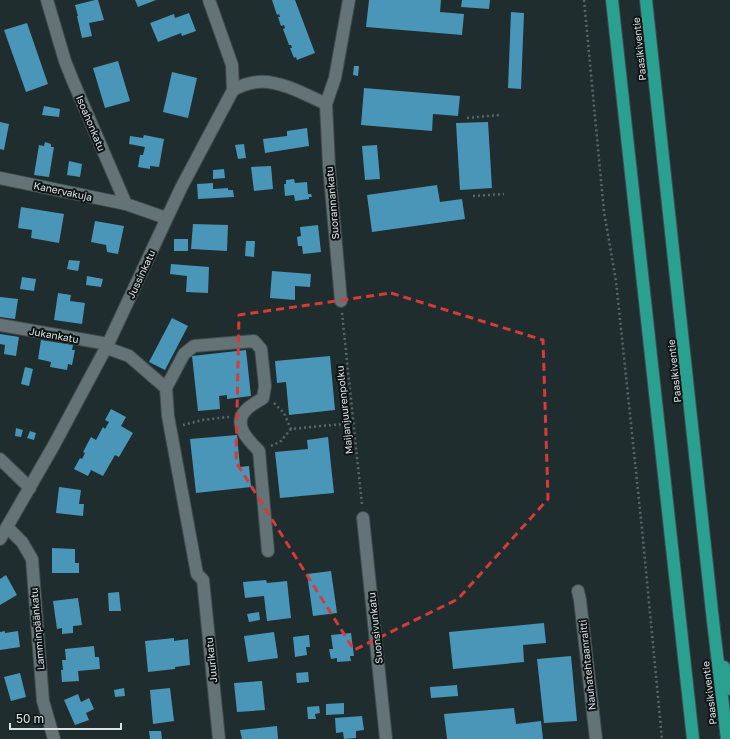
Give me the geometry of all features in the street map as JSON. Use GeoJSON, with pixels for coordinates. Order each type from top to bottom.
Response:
{"type":"FeatureCollection","features":[{"type":"Feature","properties":{"kind":"highway"},"geometry":{"type":"LineString","coordinates":[[612,0],[692,739]]}},
{"type":"Feature","properties":{"kind":"highway","name":"Paasikiventie"},"geometry":{"type":"LineString","coordinates":[[646,0],[727,739]]}},
{"type":"Feature","properties":{"kind":"highway"},"geometry":{"type":"LineString","coordinates":[[713,621],[730,689]]}},
{"type":"Feature","properties":{"kind":"street","name":"Isoahonkatu"},"geometry":{"type":"LineString","coordinates":[[47,0],[70,74],[126,204]]}},
{"type":"Feature","properties":{"kind":"street"},"geometry":{"type":"LineString","coordinates":[[209,0],[232,65],[233,90],[257,82],[271,82],[326,104]]}},
{"type":"Feature","properties":{"kind":"street","name":"Suorannankatu"},"geometry":{"type":"LineString","coordinates":[[341,301],[329,173],[326,104],[335,78],[349,0]]}},
{"type":"Feature","properties":{"kind":"street","name":"Jussinkatu"},"geometry":{"type":"LineString","coordinates":[[0,539],[30,488],[108,346],[166,218],[233,90]]}},
{"type":"Feature","properties":{"kind":"street","name":"Kanervakuja"},"geometry":{"type":"LineString","coordinates":[[0,178],[126,204]]}},
{"type":"Feature","properties":{"kind":"street"},"geometry":{"type":"LineString","coordinates":[[126,204],[166,218]]}},
{"type":"Feature","properties":{"kind":"street","name":"Jukankatu"},"geometry":{"type":"LineString","coordinates":[[0,325],[108,346],[129,356],[166,388]]}},
{"type":"Feature","properties":{"kind":"street"},"geometry":{"type":"LineString","coordinates":[[166,388],[184,354],[194,346],[254,341],[261,349],[265,386],[262,398],[246,410],[240,419],[241,427],[246,439],[258,450],[268,551]]}},
{"type":"Feature","properties":{"kind":"street","name":"Juurikatu"},"geometry":{"type":"LineString","coordinates":[[166,388],[168,416],[197,574],[203,580],[219,739]]}},
{"type":"Feature","properties":{"kind":"street"},"geometry":{"type":"LineString","coordinates":[[0,459],[30,488]]}},
{"type":"Feature","properties":{"kind":"street","name":"Suonsivunkatu"},"geometry":{"type":"LineString","coordinates":[[363,518],[386,739]]}},
{"type":"Feature","properties":{"kind":"street","name":"Lamminpäänkatu"},"geometry":{"type":"LineString","coordinates":[[7,527],[22,542],[32,559],[43,701],[54,739]]}},
{"type":"Feature","properties":{"kind":"street","name":"Nauhatehtaanraitti"},"geometry":{"type":"LineString","coordinates":[[578,591],[596,739]]}},
{"type":"Feature","properties":{"kind":"path"},"geometry":{"type":"LineString","coordinates":[[584,0],[604,212],[617,289],[662,739]]}},
{"type":"Feature","properties":{"kind":"path"},"geometry":{"type":"LineString","coordinates":[[467,118],[499,115]]}},
{"type":"Feature","properties":{"kind":"path"},"geometry":{"type":"LineString","coordinates":[[473,196],[504,194]]}},
{"type":"Feature","properties":{"kind":"path","name":"Maijanjuurenpolku"},"geometry":{"type":"LineString","coordinates":[[341,301],[363,518]]}},
{"type":"Feature","properties":{"kind":"path"},"geometry":{"type":"LineString","coordinates":[[262,398],[275,404],[284,413],[291,429]]}},
{"type":"Feature","properties":{"kind":"path"},"geometry":{"type":"LineString","coordinates":[[172,438],[182,426],[202,420],[242,416]]}},
{"type":"Feature","properties":{"kind":"path"},"geometry":{"type":"LineString","coordinates":[[258,450],[270,447],[280,442],[291,429],[353,423]]}},
{"type":"Feature","properties":{"kind":"highlighted area"},"geometry":{"type":"Polygon","coordinates":[[[391,293],[543,340],[548,499],[458,599],[354,650],[236,462],[239,315],[391,293]]]}},
{"type":"Feature","properties":{"kind":"building"},"geometry":{"type":"Polygon","coordinates":[[[98,0],[104,20],[89,23],[92,36],[82,38],[75,5],[98,0]]]}},
{"type":"Feature","properties":{"kind":"building"},"geometry":{"type":"Polygon","coordinates":[[[135,0],[156,0],[138,7],[135,0]]]}},
{"type":"Feature","properties":{"kind":"building"},"geometry":{"type":"Polygon","coordinates":[[[272,0],[295,0],[315,53],[297,60],[296,57],[294,58],[290,48],[292,48],[291,45],[289,45],[283,29],[285,28],[284,25],[281,26],[278,17],[280,17],[279,14],[277,15],[272,0]]]}},
{"type":"Feature","properties":{"kind":"building"},"geometry":{"type":"Polygon","coordinates":[[[369,0],[441,0],[440,12],[464,14],[462,35],[366,27],[369,0]]]}},
{"type":"Feature","properties":{"kind":"building"},"geometry":{"type":"Polygon","coordinates":[[[462,0],[490,0],[489,9],[461,7],[462,0]]]}},
{"type":"Feature","properties":{"kind":"building"},"geometry":{"type":"Polygon","coordinates":[[[511,12],[524,13],[521,89],[508,88],[511,12]]]}},
{"type":"Feature","properties":{"kind":"building"},"geometry":{"type":"Polygon","coordinates":[[[189,13],[196,31],[182,36],[181,33],[158,42],[150,23],[174,14],[175,18],[189,13]]]}},
{"type":"Feature","properties":{"kind":"building"},"geometry":{"type":"Polygon","coordinates":[[[27,23],[48,84],[26,92],[4,30],[27,23]]]}},
{"type":"Feature","properties":{"kind":"building"},"geometry":{"type":"Polygon","coordinates":[[[118,61],[130,101],[105,108],[93,68],[118,61]]]}},
{"type":"Feature","properties":{"kind":"building"},"geometry":{"type":"Polygon","coordinates":[[[354,66],[359,66],[358,76],[353,75],[354,66]]]}},
{"type":"Feature","properties":{"kind":"building"},"geometry":{"type":"Polygon","coordinates":[[[172,72],[197,78],[188,118],[163,112],[172,72]]]}},
{"type":"Feature","properties":{"kind":"building"},"geometry":{"type":"Polygon","coordinates":[[[364,88],[460,96],[458,116],[433,114],[432,131],[361,125],[364,88]]]}},
{"type":"Feature","properties":{"kind":"building"},"geometry":{"type":"Polygon","coordinates":[[[44,106],[60,109],[59,117],[42,115],[44,106]]]}},
{"type":"Feature","properties":{"kind":"building"},"geometry":{"type":"Polygon","coordinates":[[[0,122],[9,124],[4,150],[0,149],[0,122]]]}},
{"type":"Feature","properties":{"kind":"building"},"geometry":{"type":"Polygon","coordinates":[[[488,122],[492,188],[460,190],[456,123],[488,122]]]}},
{"type":"Feature","properties":{"kind":"building"},"geometry":{"type":"Polygon","coordinates":[[[307,128],[309,146],[265,153],[263,139],[287,136],[287,131],[307,128]]]}},
{"type":"Feature","properties":{"kind":"building"},"geometry":{"type":"Polygon","coordinates":[[[144,135],[164,139],[159,167],[150,166],[150,169],[138,167],[140,155],[143,155],[145,147],[129,144],[130,136],[143,138],[144,135]]]}},
{"type":"Feature","properties":{"kind":"building"},"geometry":{"type":"Polygon","coordinates":[[[45,142],[51,144],[51,147],[54,147],[49,177],[34,175],[39,145],[44,146],[45,142]]]}},
{"type":"Feature","properties":{"kind":"building"},"geometry":{"type":"Polygon","coordinates":[[[244,144],[246,158],[238,159],[235,145],[244,144]]]}},
{"type":"Feature","properties":{"kind":"building"},"geometry":{"type":"Polygon","coordinates":[[[377,145],[380,179],[365,180],[362,146],[377,145]]]}},
{"type":"Feature","properties":{"kind":"building"},"geometry":{"type":"Polygon","coordinates":[[[69,161],[82,164],[80,177],[67,175],[69,161]]]}},
{"type":"Feature","properties":{"kind":"building"},"geometry":{"type":"Polygon","coordinates":[[[271,166],[273,189],[254,191],[251,167],[271,166]]]}},
{"type":"Feature","properties":{"kind":"building"},"geometry":{"type":"Polygon","coordinates":[[[224,169],[225,178],[213,179],[213,170],[224,169]]]}},
{"type":"Feature","properties":{"kind":"building"},"geometry":{"type":"Polygon","coordinates":[[[294,179],[295,183],[307,182],[308,194],[311,194],[312,197],[309,197],[309,199],[295,201],[294,195],[285,196],[284,184],[286,184],[286,180],[294,179]]]}},
{"type":"Feature","properties":{"kind":"building"},"geometry":{"type":"Polygon","coordinates":[[[213,183],[213,189],[228,188],[228,190],[233,190],[234,197],[198,199],[197,184],[213,183]]]}},
{"type":"Feature","properties":{"kind":"building"},"geometry":{"type":"Polygon","coordinates":[[[437,185],[440,202],[462,199],[465,219],[372,232],[367,195],[437,185]]]}},
{"type":"Feature","properties":{"kind":"building"},"geometry":{"type":"Polygon","coordinates":[[[21,207],[64,214],[59,243],[31,238],[32,230],[18,228],[21,207]]]}},
{"type":"Feature","properties":{"kind":"building"},"geometry":{"type":"Polygon","coordinates":[[[95,221],[124,226],[118,254],[107,252],[106,245],[91,242],[95,221]]]}},
{"type":"Feature","properties":{"kind":"building"},"geometry":{"type":"Polygon","coordinates":[[[193,224],[228,225],[227,251],[191,249],[193,224]]]}},
{"type":"Feature","properties":{"kind":"building"},"geometry":{"type":"Polygon","coordinates":[[[318,225],[321,252],[303,254],[302,246],[298,246],[297,237],[301,236],[300,227],[318,225]]]}},
{"type":"Feature","properties":{"kind":"building"},"geometry":{"type":"Polygon","coordinates":[[[174,239],[188,239],[188,251],[174,251],[174,239]]]}},
{"type":"Feature","properties":{"kind":"building"},"geometry":{"type":"Polygon","coordinates":[[[246,241],[255,241],[254,257],[245,256],[246,241]]]}},
{"type":"Feature","properties":{"kind":"building"},"geometry":{"type":"Polygon","coordinates":[[[69,260],[80,261],[78,271],[67,269],[69,260]]]}},
{"type":"Feature","properties":{"kind":"building"},"geometry":{"type":"Polygon","coordinates":[[[171,264],[209,267],[208,293],[186,292],[187,276],[170,274],[171,264]]]}},
{"type":"Feature","properties":{"kind":"building"},"geometry":{"type":"Polygon","coordinates":[[[272,271],[311,274],[310,287],[295,286],[295,300],[270,298],[272,271]]]}},
{"type":"Feature","properties":{"kind":"building"},"geometry":{"type":"Polygon","coordinates":[[[87,276],[103,279],[101,287],[86,285],[87,276]]]}},
{"type":"Feature","properties":{"kind":"building"},"geometry":{"type":"Polygon","coordinates":[[[22,277],[36,279],[34,291],[20,289],[22,277]]]}},
{"type":"Feature","properties":{"kind":"building"},"geometry":{"type":"Polygon","coordinates":[[[58,293],[71,295],[70,301],[85,303],[82,324],[54,320],[58,293]]]}},
{"type":"Feature","properties":{"kind":"building"},"geometry":{"type":"Polygon","coordinates":[[[0,297],[18,299],[15,319],[0,317],[0,297]]]}},
{"type":"Feature","properties":{"kind":"building"},"geometry":{"type":"Polygon","coordinates":[[[172,318],[188,326],[165,370],[149,362],[172,318]]]}},
{"type":"Feature","properties":{"kind":"building"},"geometry":{"type":"Polygon","coordinates":[[[0,334],[19,337],[16,356],[4,354],[5,345],[0,344],[0,334]]]}},
{"type":"Feature","properties":{"kind":"building"},"geometry":{"type":"Polygon","coordinates":[[[41,340],[73,345],[72,350],[75,350],[72,365],[68,364],[67,370],[50,367],[51,362],[38,359],[41,340]]]}},
{"type":"Feature","properties":{"kind":"building"},"geometry":{"type":"Polygon","coordinates":[[[246,350],[251,396],[227,399],[227,395],[219,396],[220,409],[198,411],[192,356],[246,350]]]}},
{"type":"Feature","properties":{"kind":"building"},"geometry":{"type":"Polygon","coordinates":[[[330,356],[335,410],[289,415],[286,382],[277,383],[275,361],[330,356]]]}},
{"type":"Feature","properties":{"kind":"building"},"geometry":{"type":"Polygon","coordinates":[[[25,367],[33,369],[29,386],[21,384],[25,367]]]}},
{"type":"Feature","properties":{"kind":"building"},"geometry":{"type":"Polygon","coordinates":[[[111,409],[126,417],[121,426],[133,433],[119,457],[115,455],[103,476],[91,470],[88,476],[74,469],[80,458],[82,459],[85,453],[83,452],[91,437],[96,440],[103,427],[105,429],[109,422],[105,420],[111,409]]]}},
{"type":"Feature","properties":{"kind":"building"},"geometry":{"type":"Polygon","coordinates":[[[16,428],[23,430],[21,437],[15,436],[16,428]]]}},
{"type":"Feature","properties":{"kind":"building"},"geometry":{"type":"Polygon","coordinates":[[[30,431],[36,433],[34,440],[27,438],[30,431]]]}},
{"type":"Feature","properties":{"kind":"building"},"geometry":{"type":"Polygon","coordinates":[[[237,435],[240,467],[249,466],[251,487],[196,493],[190,439],[237,435]]]}},
{"type":"Feature","properties":{"kind":"building"},"geometry":{"type":"Polygon","coordinates":[[[328,437],[334,493],[280,498],[275,452],[308,449],[307,440],[328,437]]]}},
{"type":"Feature","properties":{"kind":"building"},"geometry":{"type":"Polygon","coordinates":[[[59,487],[81,490],[79,504],[84,504],[83,516],[56,513],[59,487]]]}},
{"type":"Feature","properties":{"kind":"building"},"geometry":{"type":"Polygon","coordinates":[[[52,548],[75,549],[75,563],[79,563],[79,573],[52,573],[52,548]]]}},
{"type":"Feature","properties":{"kind":"building"},"geometry":{"type":"Polygon","coordinates":[[[331,571],[337,613],[313,616],[307,574],[331,571]]]}},
{"type":"Feature","properties":{"kind":"building"},"geometry":{"type":"Polygon","coordinates":[[[6,575],[17,595],[0,605],[0,579],[6,575]]]}},
{"type":"Feature","properties":{"kind":"building"},"geometry":{"type":"Polygon","coordinates":[[[266,580],[267,583],[287,581],[291,618],[267,621],[264,596],[245,598],[243,582],[266,580]]]}},
{"type":"Feature","properties":{"kind":"building"},"geometry":{"type":"Polygon","coordinates":[[[119,592],[121,611],[109,611],[108,593],[119,592]]]}},
{"type":"Feature","properties":{"kind":"building"},"geometry":{"type":"Polygon","coordinates":[[[78,598],[82,625],[73,626],[73,633],[62,634],[62,628],[57,629],[53,601],[78,598]]]}},
{"type":"Feature","properties":{"kind":"building"},"geometry":{"type":"Polygon","coordinates":[[[259,612],[260,620],[249,622],[247,614],[259,612]]]}},
{"type":"Feature","properties":{"kind":"building"},"geometry":{"type":"Polygon","coordinates":[[[544,623],[546,643],[523,645],[524,662],[453,669],[449,632],[544,623]]]}},
{"type":"Feature","properties":{"kind":"building"},"geometry":{"type":"Polygon","coordinates":[[[5,631],[5,633],[18,631],[20,647],[0,650],[0,632],[5,631]]]}},
{"type":"Feature","properties":{"kind":"building"},"geometry":{"type":"Polygon","coordinates":[[[274,632],[278,658],[248,662],[244,636],[274,632]]]}},
{"type":"Feature","properties":{"kind":"building"},"geometry":{"type":"Polygon","coordinates":[[[351,633],[354,656],[350,656],[351,661],[337,662],[337,658],[331,659],[329,649],[333,649],[331,635],[351,633]]]}},
{"type":"Feature","properties":{"kind":"building"},"geometry":{"type":"Polygon","coordinates":[[[309,635],[310,647],[306,647],[307,655],[295,657],[293,637],[309,635]]]}},
{"type":"Feature","properties":{"kind":"building"},"geometry":{"type":"Polygon","coordinates":[[[174,638],[174,641],[188,639],[190,665],[175,667],[175,669],[148,672],[145,641],[174,638]]]}},
{"type":"Feature","properties":{"kind":"building"},"geometry":{"type":"Polygon","coordinates":[[[94,646],[95,657],[99,657],[100,669],[78,671],[79,681],[62,682],[61,670],[63,670],[62,660],[66,660],[65,649],[94,646]]]}},
{"type":"Feature","properties":{"kind":"building"},"geometry":{"type":"Polygon","coordinates":[[[571,656],[577,721],[544,723],[537,659],[571,656]]]}},
{"type":"Feature","properties":{"kind":"building"},"geometry":{"type":"Polygon","coordinates":[[[308,672],[309,682],[297,683],[296,673],[308,672]]]}},
{"type":"Feature","properties":{"kind":"building"},"geometry":{"type":"Polygon","coordinates":[[[20,673],[26,697],[11,701],[4,677],[20,673]]]}},
{"type":"Feature","properties":{"kind":"building"},"geometry":{"type":"Polygon","coordinates":[[[262,681],[265,710],[237,712],[234,683],[262,681]]]}},
{"type":"Feature","properties":{"kind":"building"},"geometry":{"type":"Polygon","coordinates":[[[457,685],[458,696],[431,698],[430,687],[457,685]]]}},
{"type":"Feature","properties":{"kind":"building"},"geometry":{"type":"Polygon","coordinates":[[[124,688],[125,696],[115,697],[114,690],[124,688]]]}},
{"type":"Feature","properties":{"kind":"building"},"geometry":{"type":"Polygon","coordinates":[[[170,688],[174,721],[153,724],[150,690],[170,688]]]}},
{"type":"Feature","properties":{"kind":"building"},"geometry":{"type":"Polygon","coordinates":[[[78,694],[81,702],[89,698],[94,709],[86,713],[89,720],[75,725],[64,700],[78,694]]]}},
{"type":"Feature","properties":{"kind":"building"},"geometry":{"type":"Polygon","coordinates":[[[344,703],[344,714],[326,715],[326,704],[344,703]]]}},
{"type":"Feature","properties":{"kind":"building"},"geometry":{"type":"Polygon","coordinates":[[[319,706],[320,713],[315,714],[316,719],[308,719],[307,707],[319,706]]]}},
{"type":"Feature","properties":{"kind":"building"},"geometry":{"type":"Polygon","coordinates":[[[514,708],[516,724],[541,721],[543,739],[447,739],[444,714],[514,708]]]}},
{"type":"Feature","properties":{"kind":"building"},"geometry":{"type":"Polygon","coordinates":[[[362,716],[364,730],[356,731],[356,738],[344,739],[343,732],[336,733],[335,718],[362,716]]]}},
{"type":"Feature","properties":{"kind":"building"},"geometry":{"type":"Polygon","coordinates":[[[277,726],[278,739],[242,739],[240,730],[277,726]]]}},
{"type":"Feature","properties":{"kind":"building"},"geometry":{"type":"Polygon","coordinates":[[[149,731],[161,731],[162,739],[150,739],[149,731]]]}}]}
